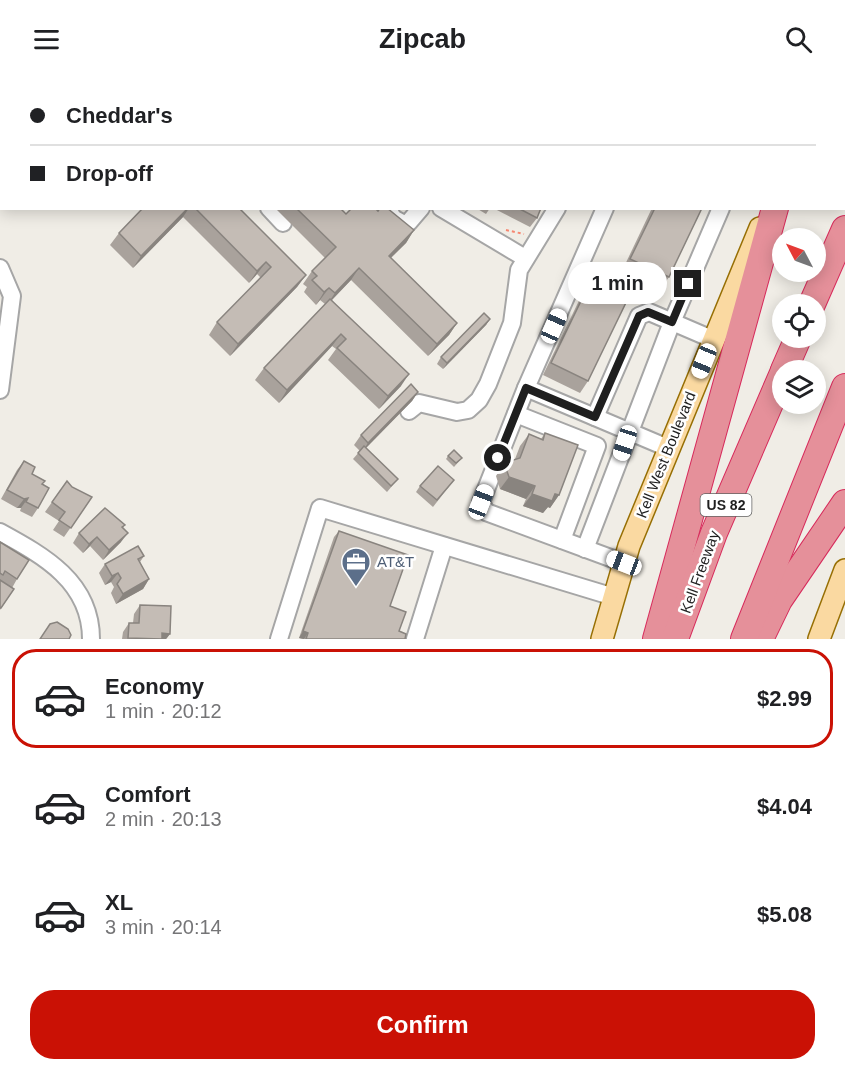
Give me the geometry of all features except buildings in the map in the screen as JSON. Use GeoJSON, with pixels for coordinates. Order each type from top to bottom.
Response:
{"type":"FeatureCollection","features":[{"type":"Feature","properties":{"kind":"highway"},"geometry":{"type":"LineString","coordinates":[[656,639],[774,210]]}},
{"type":"Feature","properties":{"kind":"highway"},"geometry":{"type":"LineString","coordinates":[[816,294],[845,229]]}},
{"type":"Feature","properties":{"kind":"highway"},"geometry":{"type":"LineString","coordinates":[[744,639],[845,387]]}},
{"type":"Feature","properties":{"kind":"highway","name":"Kell Freeway"},"geometry":{"type":"LineString","coordinates":[[675,639],[714,533],[772,398]]}},
{"type":"Feature","properties":{"kind":"highway"},"geometry":{"type":"LineString","coordinates":[[760,639],[779,600],[845,503]]}},
{"type":"Feature","properties":{"kind":"main road","name":"Kell West Boulevard"},"geometry":{"type":"LineString","coordinates":[[602,639],[624,563],[712,339],[768,210]]}},
{"type":"Feature","properties":{"kind":"main road"},"geometry":{"type":"LineString","coordinates":[[819,639],[845,570]]}},
{"type":"Feature","properties":{"kind":"street"},"geometry":{"type":"LineString","coordinates":[[271,210],[283,223]]}},
{"type":"Feature","properties":{"kind":"street"},"geometry":{"type":"LineString","coordinates":[[389,210],[393,218],[404,224],[410,222],[419,210]]}},
{"type":"Feature","properties":{"kind":"street"},"geometry":{"type":"LineString","coordinates":[[444,210],[525,258]]}},
{"type":"Feature","properties":{"kind":"street"},"geometry":{"type":"LineString","coordinates":[[409,411],[419,403],[457,412],[468,410],[479,400],[488,384],[512,323],[519,270],[556,210]]}},
{"type":"Feature","properties":{"kind":"street"},"geometry":{"type":"LineString","coordinates":[[604,210],[526,388],[481,502],[486,512],[624,563]]}},
{"type":"Feature","properties":{"kind":"street"},"geometry":{"type":"LineString","coordinates":[[585,549],[672,322],[720,210]]}},
{"type":"Feature","properties":{"kind":"street"},"geometry":{"type":"LineString","coordinates":[[0,268],[12,296],[0,390]]}},
{"type":"Feature","properties":{"kind":"street"},"geometry":{"type":"LineString","coordinates":[[595,417],[639,316],[648,312],[712,339]]}},
{"type":"Feature","properties":{"kind":"street"},"geometry":{"type":"LineString","coordinates":[[526,388],[669,448]]}},
{"type":"Feature","properties":{"kind":"street"},"geometry":{"type":"LineString","coordinates":[[516,414],[622,454]]}},
{"type":"Feature","properties":{"kind":"street"},"geometry":{"type":"LineString","coordinates":[[562,540],[597,446]]}},
{"type":"Feature","properties":{"kind":"street"},"geometry":{"type":"LineString","coordinates":[[279,639],[320,508],[614,597]]}},
{"type":"Feature","properties":{"kind":"street"},"geometry":{"type":"LineString","coordinates":[[0,532],[47,558],[75,587],[91,621],[91,639]]}},
{"type":"Feature","properties":{"kind":"street"},"geometry":{"type":"LineString","coordinates":[[416,639],[444,546]]}},
{"type":"Feature","properties":{"kind":"path"},"geometry":{"type":"LineString","coordinates":[[499,227],[521,235],[527,234]]}},
{"type":"Feature","properties":{"kind":"place","name":"AT&T"},"geometry":{"type":"Point","coordinates":[356,588]}},
{"type":"Feature","properties":{"kind":"route"},"geometry":{"type":"LineString","coordinates":[[498,458],[526,388],[595,417],[639,316],[648,312],[672,322],[688,284]]}}]}
